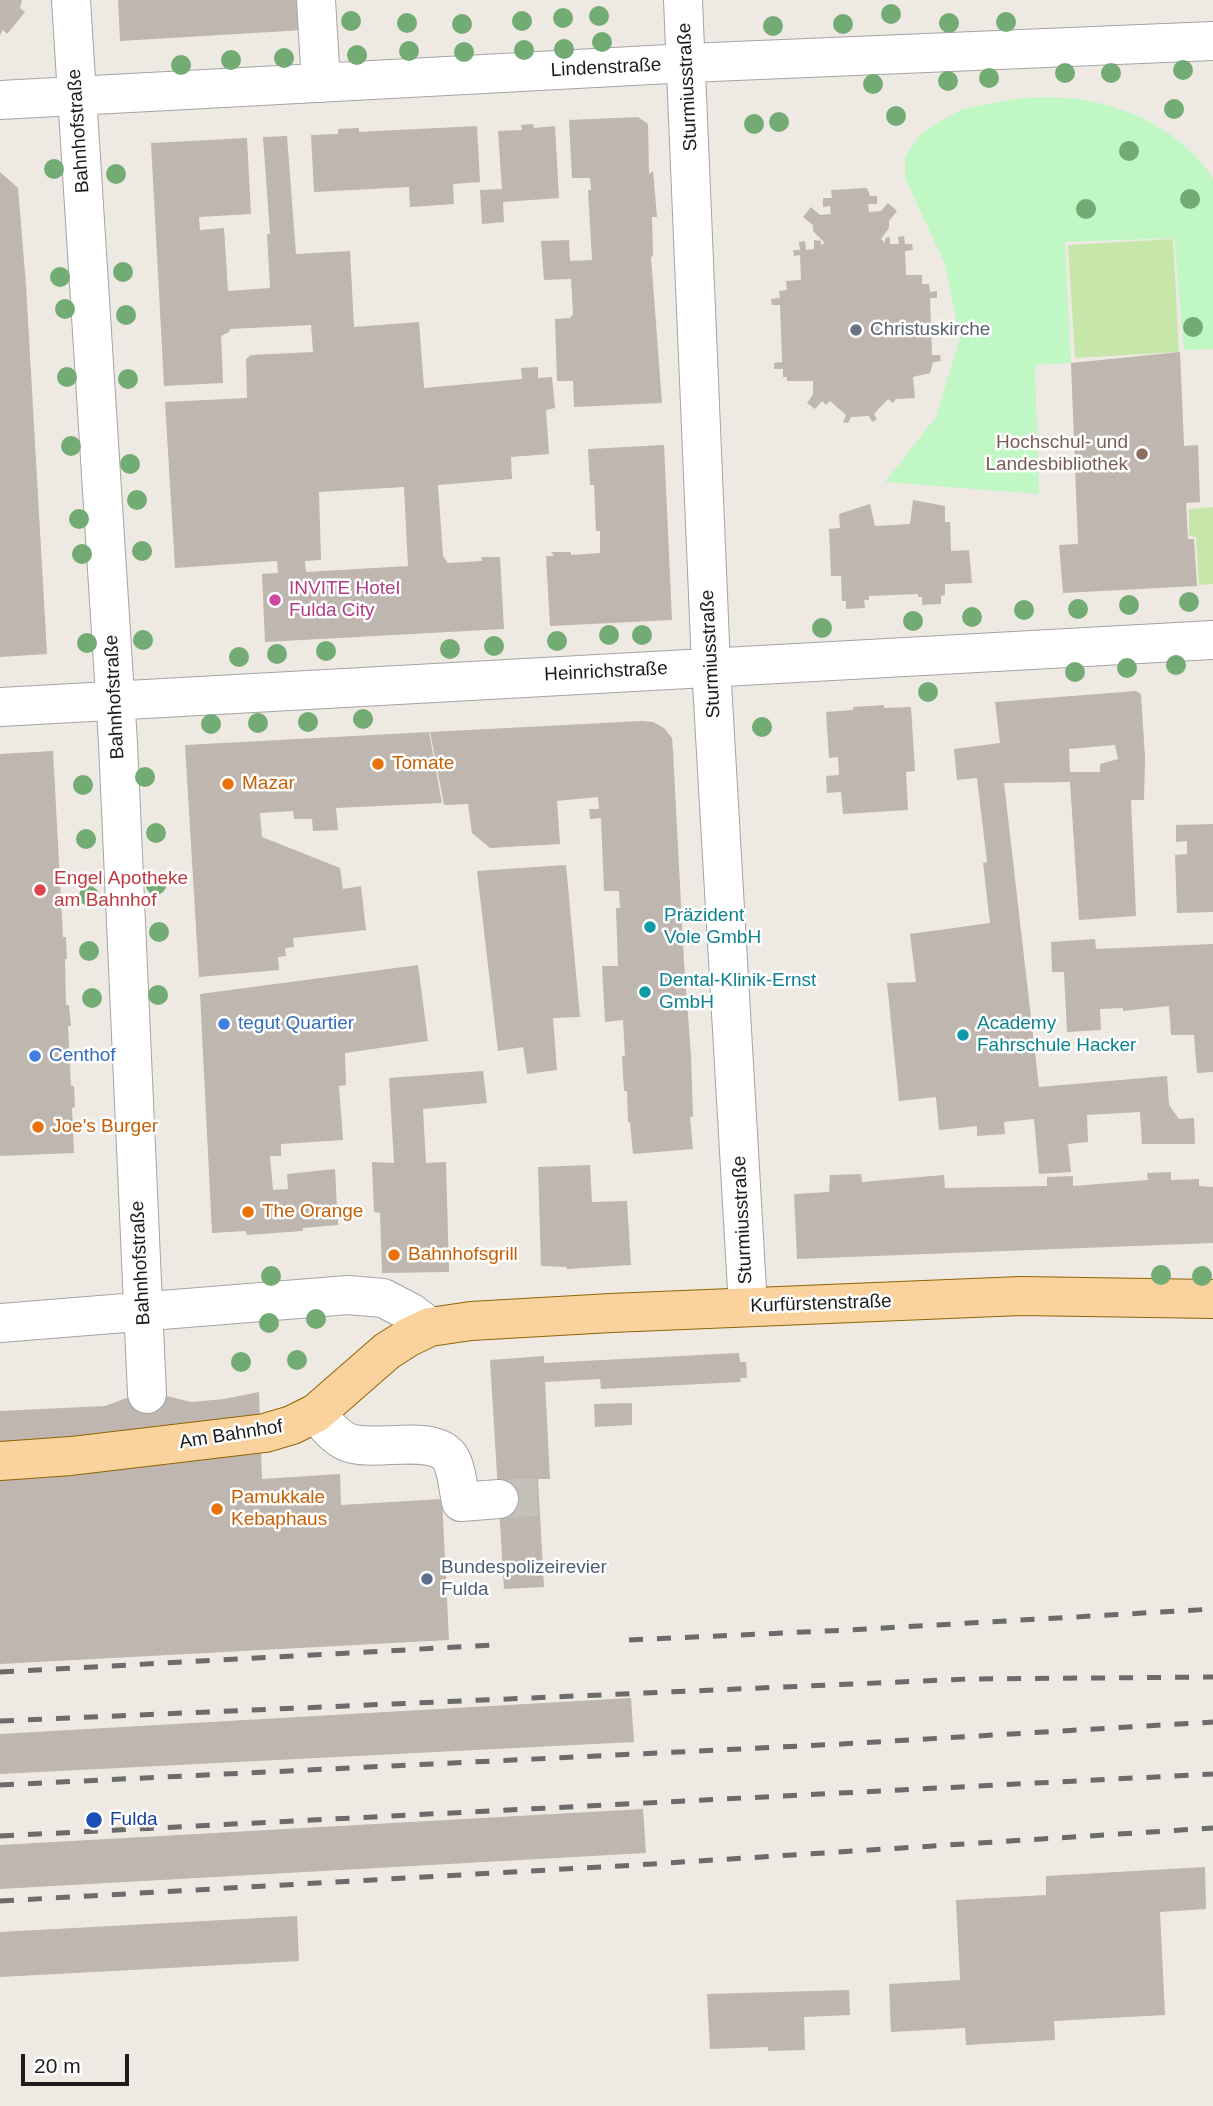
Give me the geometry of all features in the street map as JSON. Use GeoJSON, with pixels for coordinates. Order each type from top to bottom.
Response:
{"type":"FeatureCollection","features":[{"type":"Feature","properties":{"kind":"main road","name":"Kurfürstenstraße"},"geometry":{"type":"LineString","coordinates":[[430,1327],[471,1321],[1021,1296],[1213,1299]]}},
{"type":"Feature","properties":{"kind":"main road","name":"Am Bahnhof"},"geometry":{"type":"LineString","coordinates":[[0,1461],[71,1456],[265,1433],[292,1426],[316,1413],[387,1351],[430,1327]]}},
{"type":"Feature","properties":{"kind":"street","name":"Bahnhofstraße"},"geometry":{"type":"LineString","coordinates":[[71,0],[116,700],[147,1394]]}},
{"type":"Feature","properties":{"kind":"street"},"geometry":{"type":"LineString","coordinates":[[316,0],[321,83]]}},
{"type":"Feature","properties":{"kind":"street","name":"Sturmiusstraße"},"geometry":{"type":"LineString","coordinates":[[683,0],[688,63],[711,666],[748,1307]]}},
{"type":"Feature","properties":{"kind":"street","name":"Lindenstraße"},"geometry":{"type":"LineString","coordinates":[[0,100],[688,63],[1213,41]]}},
{"type":"Feature","properties":{"kind":"street","name":"Heinrichstraße"},"geometry":{"type":"LineString","coordinates":[[0,707],[1213,640]]}},
{"type":"Feature","properties":{"kind":"street"},"geometry":{"type":"LineString","coordinates":[[0,1323],[348,1295],[383,1298],[411,1312],[430,1327]]}},
{"type":"Feature","properties":{"kind":"street"},"geometry":{"type":"LineString","coordinates":[[316,1413],[333,1433],[357,1446],[424,1446],[442,1451],[452,1461],[461,1502],[499,1499]]}},
{"type":"Feature","properties":{"kind":"green space"},"geometry":{"type":"Polygon","coordinates":[[[1019,98],[1081,99],[1126,111],[1159,127],[1202,163],[1213,178],[1213,349],[1184,350],[1174,238],[1065,242],[1071,363],[1035,365],[1039,494],[885,482],[936,417],[960,338],[945,264],[905,178],[905,157],[922,133],[963,109],[1019,98]]]}},
{"type":"Feature","properties":{"kind":"green space"},"geometry":{"type":"Polygon","coordinates":[[[1173,239],[1179,352],[1075,358],[1068,245],[1173,239]]]}},
{"type":"Feature","properties":{"kind":"green space"},"geometry":{"type":"Polygon","coordinates":[[[1213,507],[1213,584],[1199,585],[1196,537],[1189,536],[1189,509],[1213,507]]]}},
{"type":"Feature","properties":{"kind":"building"},"geometry":{"type":"Polygon","coordinates":[[[0,0],[22,0],[20,8],[25,12],[7,34],[3,30],[0,35],[0,0]]]}},
{"type":"Feature","properties":{"kind":"building"},"geometry":{"type":"Polygon","coordinates":[[[118,0],[302,0],[304,30],[120,41],[118,0]]]}},
{"type":"Feature","properties":{"kind":"building"},"geometry":{"type":"Polygon","coordinates":[[[638,117],[648,124],[649,174],[653,171],[657,217],[652,217],[651,257],[662,403],[574,407],[573,381],[557,381],[555,319],[570,318],[573,314],[571,279],[544,280],[541,241],[569,240],[570,261],[592,260],[588,190],[591,190],[590,178],[572,178],[569,120],[638,117]]]}},
{"type":"Feature","properties":{"kind":"building"},"geometry":{"type":"Polygon","coordinates":[[[533,124],[534,128],[555,126],[559,198],[503,202],[504,222],[482,224],[480,190],[502,189],[498,131],[522,130],[521,125],[533,124]]]}},
{"type":"Feature","properties":{"kind":"building"},"geometry":{"type":"Polygon","coordinates":[[[477,126],[480,182],[453,184],[454,204],[410,207],[409,187],[314,192],[311,135],[338,134],[338,129],[359,128],[359,132],[477,126]]]}},
{"type":"Feature","properties":{"kind":"building"},"geometry":{"type":"Polygon","coordinates":[[[287,136],[296,254],[350,251],[354,327],[419,322],[424,388],[522,379],[521,368],[538,367],[538,378],[552,377],[555,408],[546,410],[549,454],[511,457],[512,479],[438,485],[443,556],[448,563],[482,561],[481,557],[500,557],[504,629],[265,642],[262,574],[278,573],[277,561],[175,568],[165,402],[247,398],[246,359],[251,355],[313,352],[311,325],[230,329],[221,336],[223,383],[164,386],[151,143],[247,138],[251,214],[199,217],[200,230],[224,228],[228,291],[270,288],[267,234],[270,234],[263,137],[287,136]],[[404,487],[319,492],[321,560],[305,561],[306,572],[408,566],[404,487]]]}},
{"type":"Feature","properties":{"kind":"building"},"geometry":{"type":"Polygon","coordinates":[[[0,172],[18,188],[47,654],[0,657],[0,172]]]}},
{"type":"Feature","properties":{"kind":"building","name":"Christuskirche"},"geometry":{"type":"Polygon","coordinates":[[[867,188],[870,196],[877,196],[877,204],[868,204],[869,212],[881,211],[888,203],[897,211],[881,239],[885,243],[885,238],[890,237],[890,244],[899,244],[898,237],[904,236],[905,244],[912,244],[913,250],[905,251],[906,275],[922,275],[922,284],[929,284],[930,292],[937,291],[937,298],[930,298],[932,355],[940,355],[941,361],[933,362],[930,373],[913,377],[915,398],[896,399],[893,403],[888,399],[874,414],[877,419],[872,422],[869,416],[851,417],[848,423],[843,422],[846,415],[830,401],[826,405],[822,401],[815,409],[807,403],[813,394],[813,381],[787,381],[787,377],[783,377],[783,369],[774,369],[774,363],[782,362],[780,305],[772,305],[771,299],[780,298],[779,291],[787,290],[786,281],[801,280],[800,255],[794,256],[793,250],[800,250],[799,242],[805,241],[806,250],[814,249],[814,240],[821,241],[821,245],[825,243],[813,231],[813,225],[803,217],[811,207],[820,215],[831,214],[830,206],[823,207],[823,198],[832,198],[831,190],[867,188]]]}},
{"type":"Feature","properties":{"kind":"building"},"geometry":{"type":"Polygon","coordinates":[[[1180,352],[1184,446],[1198,445],[1200,502],[1186,503],[1188,539],[1194,539],[1197,586],[1063,593],[1059,545],[1078,544],[1071,363],[1180,352]]]}},
{"type":"Feature","properties":{"kind":"building"},"geometry":{"type":"Polygon","coordinates":[[[664,445],[672,620],[550,626],[546,556],[554,556],[551,552],[571,552],[571,555],[600,553],[600,531],[596,531],[594,485],[590,485],[588,449],[664,445]]]}},
{"type":"Feature","properties":{"kind":"building"},"geometry":{"type":"Polygon","coordinates":[[[913,500],[945,506],[945,522],[950,522],[951,551],[969,550],[972,583],[945,584],[945,595],[941,596],[941,604],[922,605],[922,597],[918,597],[918,594],[869,596],[869,600],[864,600],[865,608],[846,609],[846,601],[842,601],[841,576],[831,576],[829,529],[840,528],[839,514],[870,504],[875,526],[910,524],[913,500]]]}},
{"type":"Feature","properties":{"kind":"building"},"geometry":{"type":"Polygon","coordinates":[[[1136,691],[1141,694],[1145,757],[1144,800],[1131,800],[1136,916],[1079,920],[1070,782],[1004,783],[1039,1087],[1167,1076],[1169,1105],[1179,1119],[1194,1118],[1195,1144],[1142,1144],[1140,1112],[1087,1115],[1088,1142],[1068,1144],[1071,1172],[1039,1174],[1034,1119],[1004,1122],[1005,1134],[977,1136],[977,1126],[939,1130],[936,1097],[899,1101],[887,983],[916,982],[910,934],[990,923],[983,863],[987,862],[977,778],[957,780],[954,749],[1000,743],[995,702],[1136,691]],[[1115,745],[1069,749],[1070,772],[1100,772],[1100,764],[1118,759],[1115,745]]]}},
{"type":"Feature","properties":{"kind":"building"},"geometry":{"type":"Polygon","coordinates":[[[884,705],[884,708],[911,707],[915,771],[906,772],[908,810],[843,814],[841,792],[827,793],[826,776],[839,775],[838,757],[829,758],[826,712],[884,705]]]}},
{"type":"Feature","properties":{"kind":"building"},"geometry":{"type":"Polygon","coordinates":[[[653,722],[664,728],[672,738],[691,1055],[693,1117],[690,1117],[693,1149],[633,1154],[627,1091],[624,1091],[623,1020],[605,1022],[602,966],[618,966],[616,908],[620,908],[619,891],[604,891],[601,818],[590,819],[589,809],[599,809],[598,797],[557,801],[560,844],[490,848],[472,833],[468,804],[444,805],[430,732],[653,722]]]}},
{"type":"Feature","properties":{"kind":"building"},"geometry":{"type":"Polygon","coordinates":[[[429,732],[442,803],[336,808],[338,830],[313,831],[312,819],[294,819],[293,811],[260,813],[262,837],[340,868],[343,889],[361,886],[366,930],[293,938],[294,947],[285,948],[286,956],[278,957],[279,970],[199,977],[185,745],[429,732]]]}},
{"type":"Feature","properties":{"kind":"building"},"geometry":{"type":"Polygon","coordinates":[[[53,751],[63,937],[66,937],[66,1005],[69,1005],[71,1026],[68,1026],[71,1086],[74,1086],[75,1107],[72,1108],[74,1153],[0,1156],[0,754],[53,751]]]}},
{"type":"Feature","properties":{"kind":"building"},"geometry":{"type":"Polygon","coordinates":[[[1213,824],[1213,912],[1177,913],[1175,855],[1187,854],[1187,841],[1176,842],[1176,825],[1213,824]]]}},
{"type":"Feature","properties":{"kind":"building"},"geometry":{"type":"Polygon","coordinates":[[[566,865],[580,1017],[553,1018],[557,1070],[527,1074],[523,1047],[498,1051],[477,871],[566,865]]]}},
{"type":"Feature","properties":{"kind":"building"},"geometry":{"type":"Polygon","coordinates":[[[1095,939],[1096,949],[1213,944],[1213,1072],[1197,1073],[1194,1035],[1171,1035],[1169,1006],[1123,1011],[1123,1008],[1100,1009],[1101,1030],[1067,1032],[1064,972],[1052,972],[1051,942],[1095,939]]]}},
{"type":"Feature","properties":{"kind":"building"},"geometry":{"type":"Polygon","coordinates":[[[418,965],[428,1041],[345,1053],[346,1085],[339,1086],[343,1140],[281,1144],[281,1156],[270,1156],[273,1190],[288,1189],[287,1174],[335,1169],[338,1225],[303,1228],[303,1231],[247,1235],[246,1231],[212,1233],[200,994],[418,965]]]}},
{"type":"Feature","properties":{"kind":"building"},"geometry":{"type":"Polygon","coordinates":[[[483,1071],[487,1103],[423,1109],[426,1163],[446,1162],[449,1272],[382,1273],[380,1213],[374,1212],[372,1162],[394,1163],[389,1078],[483,1071]]]}},
{"type":"Feature","properties":{"kind":"building"},"geometry":{"type":"Polygon","coordinates":[[[590,1165],[592,1202],[627,1201],[631,1265],[567,1269],[541,1266],[538,1167],[590,1165]]]}},
{"type":"Feature","properties":{"kind":"building"},"geometry":{"type":"Polygon","coordinates":[[[1171,1172],[1171,1180],[1199,1179],[1199,1186],[1213,1187],[1213,1243],[797,1259],[794,1194],[829,1192],[830,1175],[861,1174],[862,1182],[944,1175],[945,1188],[1047,1186],[1047,1177],[1073,1176],[1073,1186],[1148,1180],[1147,1173],[1171,1172]]]}},
{"type":"Feature","properties":{"kind":"building"},"geometry":{"type":"Polygon","coordinates":[[[739,1353],[740,1362],[746,1362],[747,1378],[740,1378],[741,1382],[601,1389],[600,1379],[545,1382],[550,1479],[538,1479],[544,1587],[504,1589],[490,1360],[544,1356],[544,1363],[739,1353]]]}},
{"type":"Feature","properties":{"kind":"building"},"geometry":{"type":"Polygon","coordinates":[[[259,1392],[262,1479],[340,1474],[341,1505],[442,1499],[449,1640],[0,1664],[0,1411],[105,1406],[132,1396],[163,1395],[191,1402],[259,1392]]]}},
{"type":"Feature","properties":{"kind":"building"},"geometry":{"type":"Polygon","coordinates":[[[632,1403],[632,1425],[595,1427],[594,1404],[632,1403]]]}},
{"type":"Feature","properties":{"kind":"building"},"geometry":{"type":"Polygon","coordinates":[[[631,1698],[634,1742],[0,1774],[0,1734],[631,1698]]]}},
{"type":"Feature","properties":{"kind":"building"},"geometry":{"type":"Polygon","coordinates":[[[643,1809],[646,1853],[0,1889],[0,1845],[643,1809]]]}},
{"type":"Feature","properties":{"kind":"building"},"geometry":{"type":"Polygon","coordinates":[[[1205,1867],[1206,1909],[1160,1912],[1165,2015],[1054,2021],[1055,2040],[966,2045],[965,2028],[891,2032],[889,1984],[960,1980],[956,1900],[1046,1895],[1046,1876],[1205,1867]]]}},
{"type":"Feature","properties":{"kind":"building"},"geometry":{"type":"Polygon","coordinates":[[[297,1916],[299,1961],[0,1977],[0,1932],[297,1916]]]}},
{"type":"Feature","properties":{"kind":"building"},"geometry":{"type":"Polygon","coordinates":[[[849,1990],[850,2015],[804,2017],[805,2050],[768,2051],[768,2047],[710,2049],[707,1994],[849,1990]]]}},
{"type":"Feature","properties":{"kind":"tunnel"},"geometry":{"type":"LineString","coordinates":[[499,1499],[539,1497]]}},
{"type":"Feature","properties":{"kind":"railway"},"geometry":{"type":"LineString","coordinates":[[629,1640],[1213,1609]]}},
{"type":"Feature","properties":{"kind":"railway"},"geometry":{"type":"LineString","coordinates":[[0,1672],[495,1645]]}},
{"type":"Feature","properties":{"kind":"railway"},"geometry":{"type":"LineString","coordinates":[[0,1721],[968,1679],[1213,1677]]}},
{"type":"Feature","properties":{"kind":"railway"},"geometry":{"type":"LineString","coordinates":[[0,1785],[842,1744],[1213,1722]]}},
{"type":"Feature","properties":{"kind":"railway"},"geometry":{"type":"LineString","coordinates":[[0,1836],[1213,1774]]}},
{"type":"Feature","properties":{"kind":"railway"},"geometry":{"type":"LineString","coordinates":[[0,1901],[636,1865],[1213,1828]]}},
{"type":"Feature","properties":{"kind":"place","name":"Christuskirche"},"geometry":{"type":"Point","coordinates":[856,330]}},
{"type":"Feature","properties":{"kind":"place","name":"Hochschul- und Landesbibliothek"},"geometry":{"type":"Point","coordinates":[1142,454]}},
{"type":"Feature","properties":{"kind":"place","name":"INVITE Hotel Fulda City"},"geometry":{"type":"Point","coordinates":[275,600]}},
{"type":"Feature","properties":{"kind":"place","name":"Tomate"},"geometry":{"type":"Point","coordinates":[378,764]}},
{"type":"Feature","properties":{"kind":"place","name":"Mazar"},"geometry":{"type":"Point","coordinates":[228,784]}},
{"type":"Feature","properties":{"kind":"place","name":"Engel Apotheke am Bahnhof"},"geometry":{"type":"Point","coordinates":[40,890]}},
{"type":"Feature","properties":{"kind":"place","name":"Präzident Vole GmbH"},"geometry":{"type":"Point","coordinates":[650,927]}},
{"type":"Feature","properties":{"kind":"place","name":"Dental-Klinik-Ernst GmbH"},"geometry":{"type":"Point","coordinates":[645,992]}},
{"type":"Feature","properties":{"kind":"place","name":"tegut Quartier"},"geometry":{"type":"Point","coordinates":[224,1024]}},
{"type":"Feature","properties":{"kind":"place","name":"Academy Fahrschule Hacker"},"geometry":{"type":"Point","coordinates":[963,1035]}},
{"type":"Feature","properties":{"kind":"place","name":"Centhof"},"geometry":{"type":"Point","coordinates":[35,1056]}},
{"type":"Feature","properties":{"kind":"place","name":"Joe's Burger"},"geometry":{"type":"Point","coordinates":[38,1127]}},
{"type":"Feature","properties":{"kind":"place","name":"The Orange"},"geometry":{"type":"Point","coordinates":[248,1212]}},
{"type":"Feature","properties":{"kind":"place","name":"Bahnhofsgrill"},"geometry":{"type":"Point","coordinates":[394,1255]}},
{"type":"Feature","properties":{"kind":"place","name":"Pamukkale Kebaphaus"},"geometry":{"type":"Point","coordinates":[217,1509]}},
{"type":"Feature","properties":{"kind":"place","name":"Bundespolizeirevier Fulda"},"geometry":{"type":"Point","coordinates":[427,1579]}},
{"type":"Feature","properties":{"kind":"place","name":"Fulda"},"geometry":{"type":"Point","coordinates":[94,1820]}}]}
